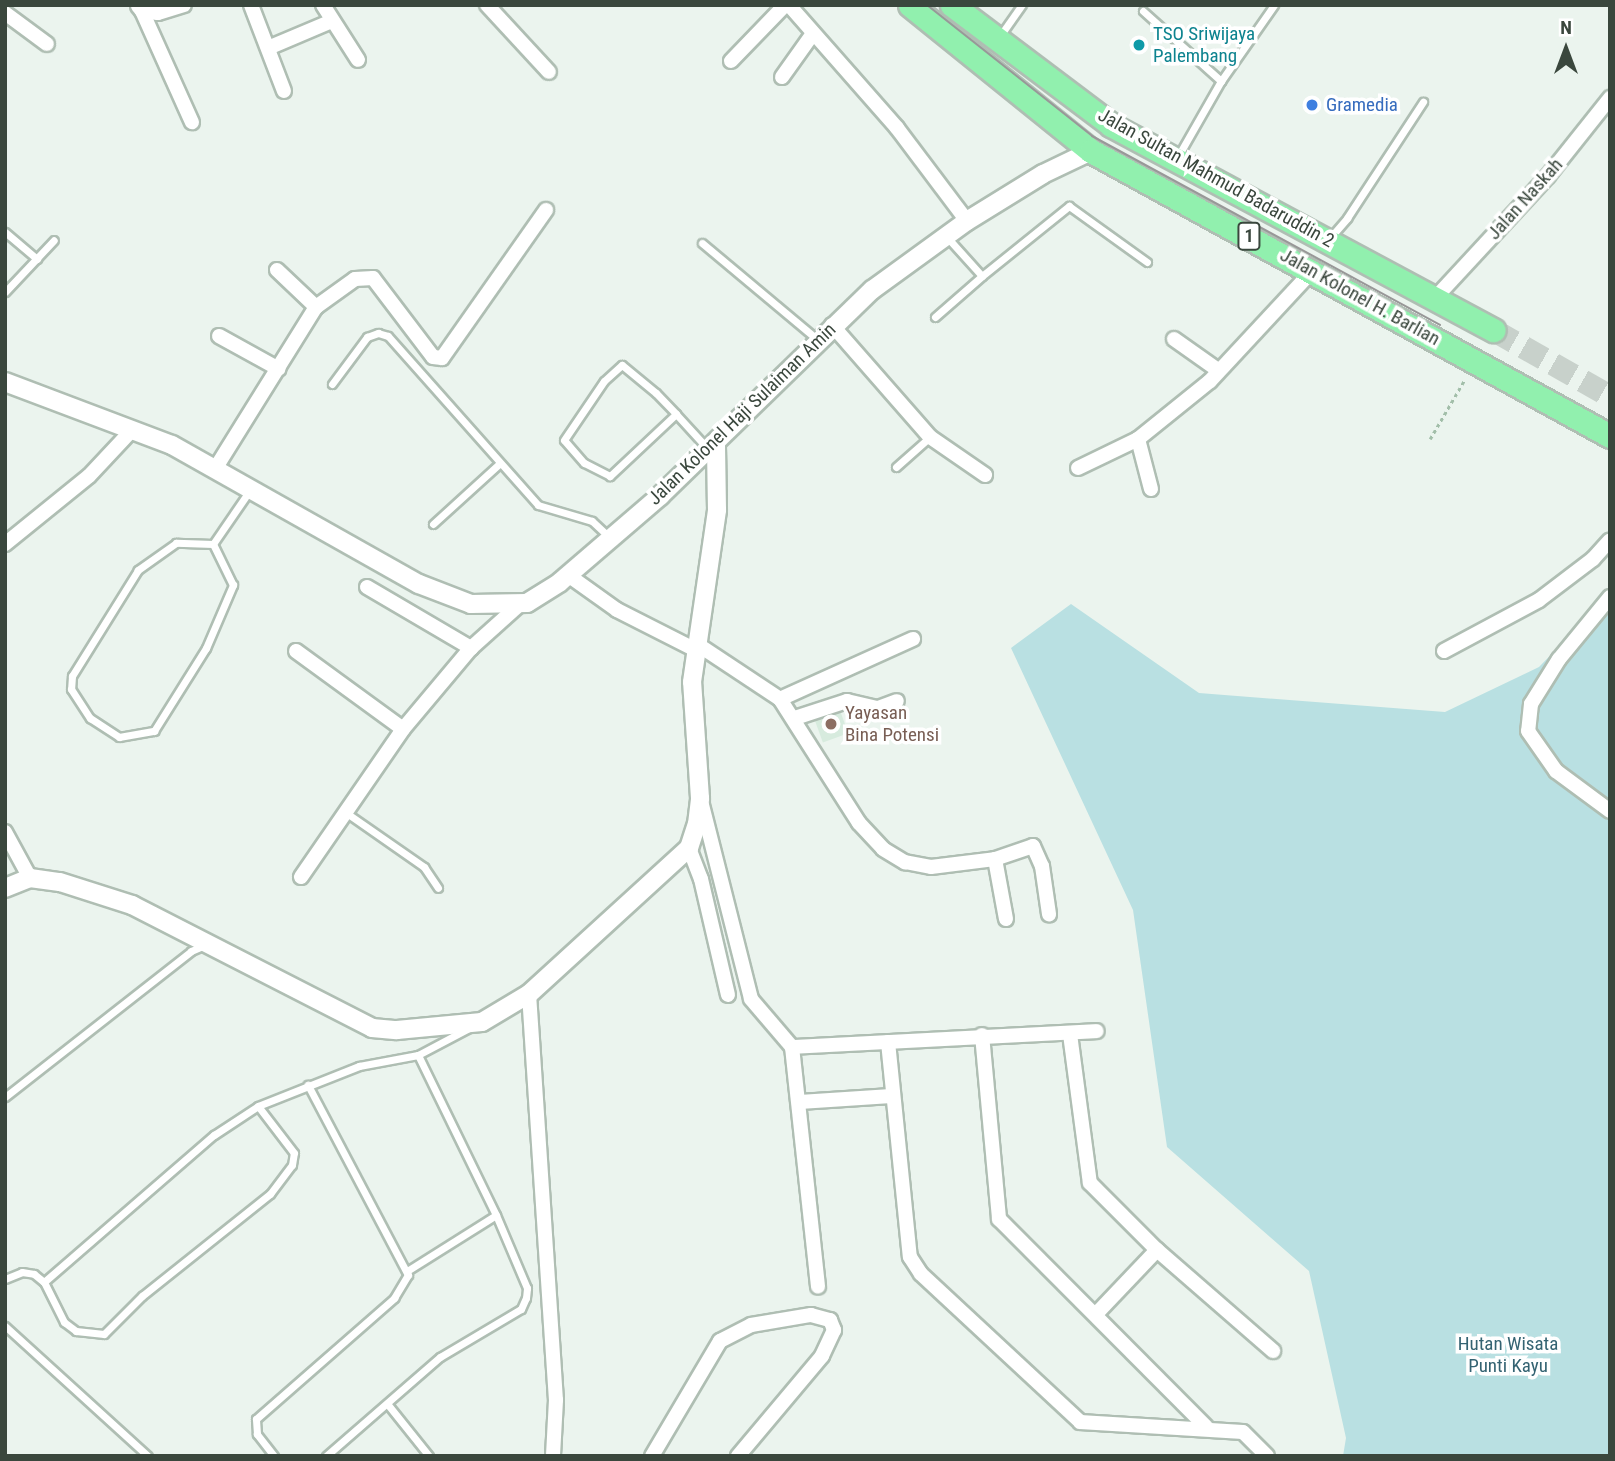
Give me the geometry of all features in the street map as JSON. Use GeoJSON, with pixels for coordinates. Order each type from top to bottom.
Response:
{"type":"FeatureCollection","features":[{"type":"Feature","properties":{"kind":"highway","name":"Jalan Kolonel H. Barlian"},"geometry":{"type":"LineString","coordinates":[[910,5],[1091,151],[1610,436]]}},
{"type":"Feature","properties":{"kind":"highway","name":"Jalan Sultan Mahmud Badaruddin 2"},"geometry":{"type":"LineString","coordinates":[[952,5],[1111,125],[1328,239],[1493,330]]}},
{"type":"Feature","properties":{"kind":"street"},"geometry":{"type":"LineString","coordinates":[[139,8],[158,13],[184,5]]}},
{"type":"Feature","properties":{"kind":"street"},"geometry":{"type":"LineString","coordinates":[[251,5],[284,91]]}},
{"type":"Feature","properties":{"kind":"street"},"geometry":{"type":"LineString","coordinates":[[323,5],[358,60]]}},
{"type":"Feature","properties":{"kind":"street"},"geometry":{"type":"LineString","coordinates":[[487,5],[549,72]]}},
{"type":"Feature","properties":{"kind":"street"},"geometry":{"type":"LineString","coordinates":[[731,61],[787,5],[897,128],[967,221]]}},
{"type":"Feature","properties":{"kind":"street"},"geometry":{"type":"LineString","coordinates":[[139,8],[192,122]]}},
{"type":"Feature","properties":{"kind":"street"},"geometry":{"type":"LineString","coordinates":[[5,13],[47,44]]}},
{"type":"Feature","properties":{"kind":"street"},"geometry":{"type":"LineString","coordinates":[[268,48],[332,21]]}},
{"type":"Feature","properties":{"kind":"street"},"geometry":{"type":"LineString","coordinates":[[782,77],[812,35]]}},
{"type":"Feature","properties":{"kind":"street","name":"Jalan Naskah"},"geometry":{"type":"LineString","coordinates":[[1436,297],[1548,176],[1610,98]]}},
{"type":"Feature","properties":{"kind":"street","name":"Jalan Kolonel Haji Sulaiman Amin"},"geometry":{"type":"LineString","coordinates":[[520,604],[568,575],[713,448],[832,325],[946,235],[1043,174],[1091,151]]}},
{"type":"Feature","properties":{"kind":"street"},"geometry":{"type":"LineString","coordinates":[[215,469],[316,307],[355,279],[373,278],[433,358],[442,358],[546,210]]}},
{"type":"Feature","properties":{"kind":"street"},"geometry":{"type":"LineString","coordinates":[[277,270],[316,307]]}},
{"type":"Feature","properties":{"kind":"street"},"geometry":{"type":"LineString","coordinates":[[1078,468],[1138,439],[1179,410],[1312,270]]}},
{"type":"Feature","properties":{"kind":"street"},"geometry":{"type":"LineString","coordinates":[[832,325],[930,437],[985,475]]}},
{"type":"Feature","properties":{"kind":"street"},"geometry":{"type":"LineString","coordinates":[[219,336],[279,369]]}},
{"type":"Feature","properties":{"kind":"street"},"geometry":{"type":"LineString","coordinates":[[1174,339],[1218,369]]}},
{"type":"Feature","properties":{"kind":"street"},"geometry":{"type":"LineString","coordinates":[[5,382],[132,430],[215,469],[419,584],[471,604],[520,604]]}},
{"type":"Feature","properties":{"kind":"street"},"geometry":{"type":"LineString","coordinates":[[5,544],[89,476],[132,430]]}},
{"type":"Feature","properties":{"kind":"street"},"geometry":{"type":"LineString","coordinates":[[1138,439],[1151,489]]}},
{"type":"Feature","properties":{"kind":"street"},"geometry":{"type":"LineString","coordinates":[[713,448],[717,510],[692,682],[701,798],[751,999],[792,1047],[818,1287]]}},
{"type":"Feature","properties":{"kind":"street"},"geometry":{"type":"LineString","coordinates":[[1444,651],[1539,600],[1593,559],[1610,540]]}},
{"type":"Feature","properties":{"kind":"street"},"geometry":{"type":"LineString","coordinates":[[568,575],[617,610],[696,647],[780,699],[795,718],[859,823],[883,849],[915,866],[995,859],[1034,847],[1042,866],[1049,914]]}},
{"type":"Feature","properties":{"kind":"street"},"geometry":{"type":"LineString","coordinates":[[367,587],[471,648]]}},
{"type":"Feature","properties":{"kind":"street"},"geometry":{"type":"LineString","coordinates":[[1610,597],[1559,659],[1531,704],[1528,731],[1556,771],[1610,811]]}},
{"type":"Feature","properties":{"kind":"street"},"geometry":{"type":"LineString","coordinates":[[301,877],[348,814],[403,729],[471,648],[520,604]]}},
{"type":"Feature","properties":{"kind":"street"},"geometry":{"type":"LineString","coordinates":[[780,699],[913,639]]}},
{"type":"Feature","properties":{"kind":"street"},"geometry":{"type":"LineString","coordinates":[[296,651],[403,729]]}},
{"type":"Feature","properties":{"kind":"street"},"geometry":{"type":"LineString","coordinates":[[795,718],[833,703],[861,701],[878,709],[897,701]]}},
{"type":"Feature","properties":{"kind":"street"},"geometry":{"type":"LineString","coordinates":[[5,888],[30,878],[60,882],[132,905],[211,943],[279,983],[372,1028],[397,1030],[481,1021],[529,994],[689,848],[701,798]]}},
{"type":"Feature","properties":{"kind":"street"},"geometry":{"type":"LineString","coordinates":[[5,832],[30,878]]}},
{"type":"Feature","properties":{"kind":"street"},"geometry":{"type":"LineString","coordinates":[[689,848],[701,879],[728,995]]}},
{"type":"Feature","properties":{"kind":"street"},"geometry":{"type":"LineString","coordinates":[[995,859],[1006,919]]}},
{"type":"Feature","properties":{"kind":"street"},"geometry":{"type":"LineString","coordinates":[[529,994],[556,1401],[553,1456]]}},
{"type":"Feature","properties":{"kind":"street"},"geometry":{"type":"LineString","coordinates":[[792,1047],[1097,1031]]}},
{"type":"Feature","properties":{"kind":"street"},"geometry":{"type":"LineString","coordinates":[[1070,1034],[1090,1183],[1157,1250],[1273,1352]]}},
{"type":"Feature","properties":{"kind":"street"},"geometry":{"type":"LineString","coordinates":[[982,1035],[999,1219],[1097,1313],[1206,1427]]}},
{"type":"Feature","properties":{"kind":"street"},"geometry":{"type":"LineString","coordinates":[[888,1042],[909,1257],[921,1274],[1080,1422],[1206,1427],[1243,1432],[1267,1456]]}},
{"type":"Feature","properties":{"kind":"street"},"geometry":{"type":"LineString","coordinates":[[799,1102],[892,1096]]}},
{"type":"Feature","properties":{"kind":"street"},"geometry":{"type":"LineString","coordinates":[[1097,1313],[1157,1250]]}},
{"type":"Feature","properties":{"kind":"street"},"geometry":{"type":"LineString","coordinates":[[652,1456],[720,1340],[751,1325],[810,1315],[830,1320],[834,1330],[822,1356],[738,1456]]}},
{"type":"Feature","properties":{"kind":"lane"},"geometry":{"type":"LineString","coordinates":[[999,38],[1022,5]]}},
{"type":"Feature","properties":{"kind":"lane"},"geometry":{"type":"LineString","coordinates":[[1176,159],[1221,80],[1274,5]]}},
{"type":"Feature","properties":{"kind":"lane"},"geometry":{"type":"LineString","coordinates":[[1143,10],[1221,80]]}},
{"type":"Feature","properties":{"kind":"lane"},"geometry":{"type":"LineString","coordinates":[[1328,239],[1347,218],[1423,102]]}},
{"type":"Feature","properties":{"kind":"lane"},"geometry":{"type":"LineString","coordinates":[[934,317],[1069,206],[1147,262]]}},
{"type":"Feature","properties":{"kind":"lane"},"geometry":{"type":"LineString","coordinates":[[5,232],[37,259]]}},
{"type":"Feature","properties":{"kind":"lane"},"geometry":{"type":"LineString","coordinates":[[946,235],[982,276]]}},
{"type":"Feature","properties":{"kind":"lane"},"geometry":{"type":"LineString","coordinates":[[5,292],[54,240]]}},
{"type":"Feature","properties":{"kind":"lane"},"geometry":{"type":"LineString","coordinates":[[702,243],[817,339]]}},
{"type":"Feature","properties":{"kind":"lane"},"geometry":{"type":"LineString","coordinates":[[332,384],[367,337],[378,332],[388,336],[483,438],[499,464],[538,505],[592,521],[611,538]]}},
{"type":"Feature","properties":{"kind":"lane"},"geometry":{"type":"LineString","coordinates":[[676,414],[610,476],[584,463],[564,440],[620,365],[676,414],[713,448]]}},
{"type":"Feature","properties":{"kind":"lane"},"geometry":{"type":"LineString","coordinates":[[896,467],[930,437]]}},
{"type":"Feature","properties":{"kind":"lane"},"geometry":{"type":"LineString","coordinates":[[433,524],[499,464]]}},
{"type":"Feature","properties":{"kind":"lane"},"geometry":{"type":"LineString","coordinates":[[213,544],[251,489]]}},
{"type":"Feature","properties":{"kind":"lane"},"geometry":{"type":"LineString","coordinates":[[176,543],[213,544],[233,585],[206,648],[154,732],[119,737],[90,718],[71,689],[72,677],[138,569],[176,543]]}},
{"type":"Feature","properties":{"kind":"lane"},"geometry":{"type":"LineString","coordinates":[[348,814],[424,867],[438,888]]}},
{"type":"Feature","properties":{"kind":"lane"},"geometry":{"type":"LineString","coordinates":[[5,1097],[191,951],[211,943]]}},
{"type":"Feature","properties":{"kind":"lane"},"geometry":{"type":"LineString","coordinates":[[44,1282],[214,1135],[258,1106],[359,1066],[418,1055],[481,1021]]}},
{"type":"Feature","properties":{"kind":"lane"},"geometry":{"type":"LineString","coordinates":[[326,1456],[389,1406],[440,1357],[521,1309],[527,1288],[496,1215],[418,1055]]}},
{"type":"Feature","properties":{"kind":"lane"},"geometry":{"type":"LineString","coordinates":[[274,1456],[257,1434],[257,1419],[394,1298],[406,1284],[407,1271],[308,1085]]}},
{"type":"Feature","properties":{"kind":"lane"},"geometry":{"type":"LineString","coordinates":[[5,1279],[22,1272],[44,1282],[64,1322],[76,1332],[104,1334],[142,1296],[270,1194],[292,1165],[294,1153],[258,1106]]}},
{"type":"Feature","properties":{"kind":"lane"},"geometry":{"type":"LineString","coordinates":[[407,1271],[496,1215]]}},
{"type":"Feature","properties":{"kind":"lane"},"geometry":{"type":"LineString","coordinates":[[5,1326],[148,1456]]}},
{"type":"Feature","properties":{"kind":"lane"},"geometry":{"type":"LineString","coordinates":[[389,1406],[429,1456]]}},
{"type":"Feature","properties":{"kind":"path"},"geometry":{"type":"LineString","coordinates":[[1430,439],[1475,361]]}},
{"type":"Feature","properties":{"kind":"shaded area","name":"Yayasan Bina Potensi"},"geometry":{"type":"Polygon","coordinates":[[[838,705],[848,733],[823,742],[813,714],[838,705]]]}},
{"type":"Feature","properties":{"kind":"green space","name":"Hutan Wisata Punti Kayu"},"geometry":{"type":"Polygon","coordinates":[[[1610,594],[1610,1456],[1343,1456],[1346,1438],[1309,1271],[1167,1147],[1133,910],[1011,648],[1071,604],[1199,693],[1445,712],[1539,667],[1610,594]]]}},
{"type":"Feature","properties":{"kind":"tunnel"},"geometry":{"type":"LineString","coordinates":[[1494,330],[1610,396]]}},
{"type":"Feature","properties":{"kind":"tram line"},"geometry":{"type":"LineString","coordinates":[[927,5],[1092,136],[1440,325]]}},
{"type":"Feature","properties":{"kind":"place","name":"TSO Sriwijaya Palembang"},"geometry":{"type":"Point","coordinates":[1139,45]}},
{"type":"Feature","properties":{"kind":"place","name":"Gramedia"},"geometry":{"type":"Point","coordinates":[1312,105]}},
{"type":"Feature","properties":{"kind":"place","name":"Yayasan Bina Potensi"},"geometry":{"type":"Point","coordinates":[831,724]}}]}
